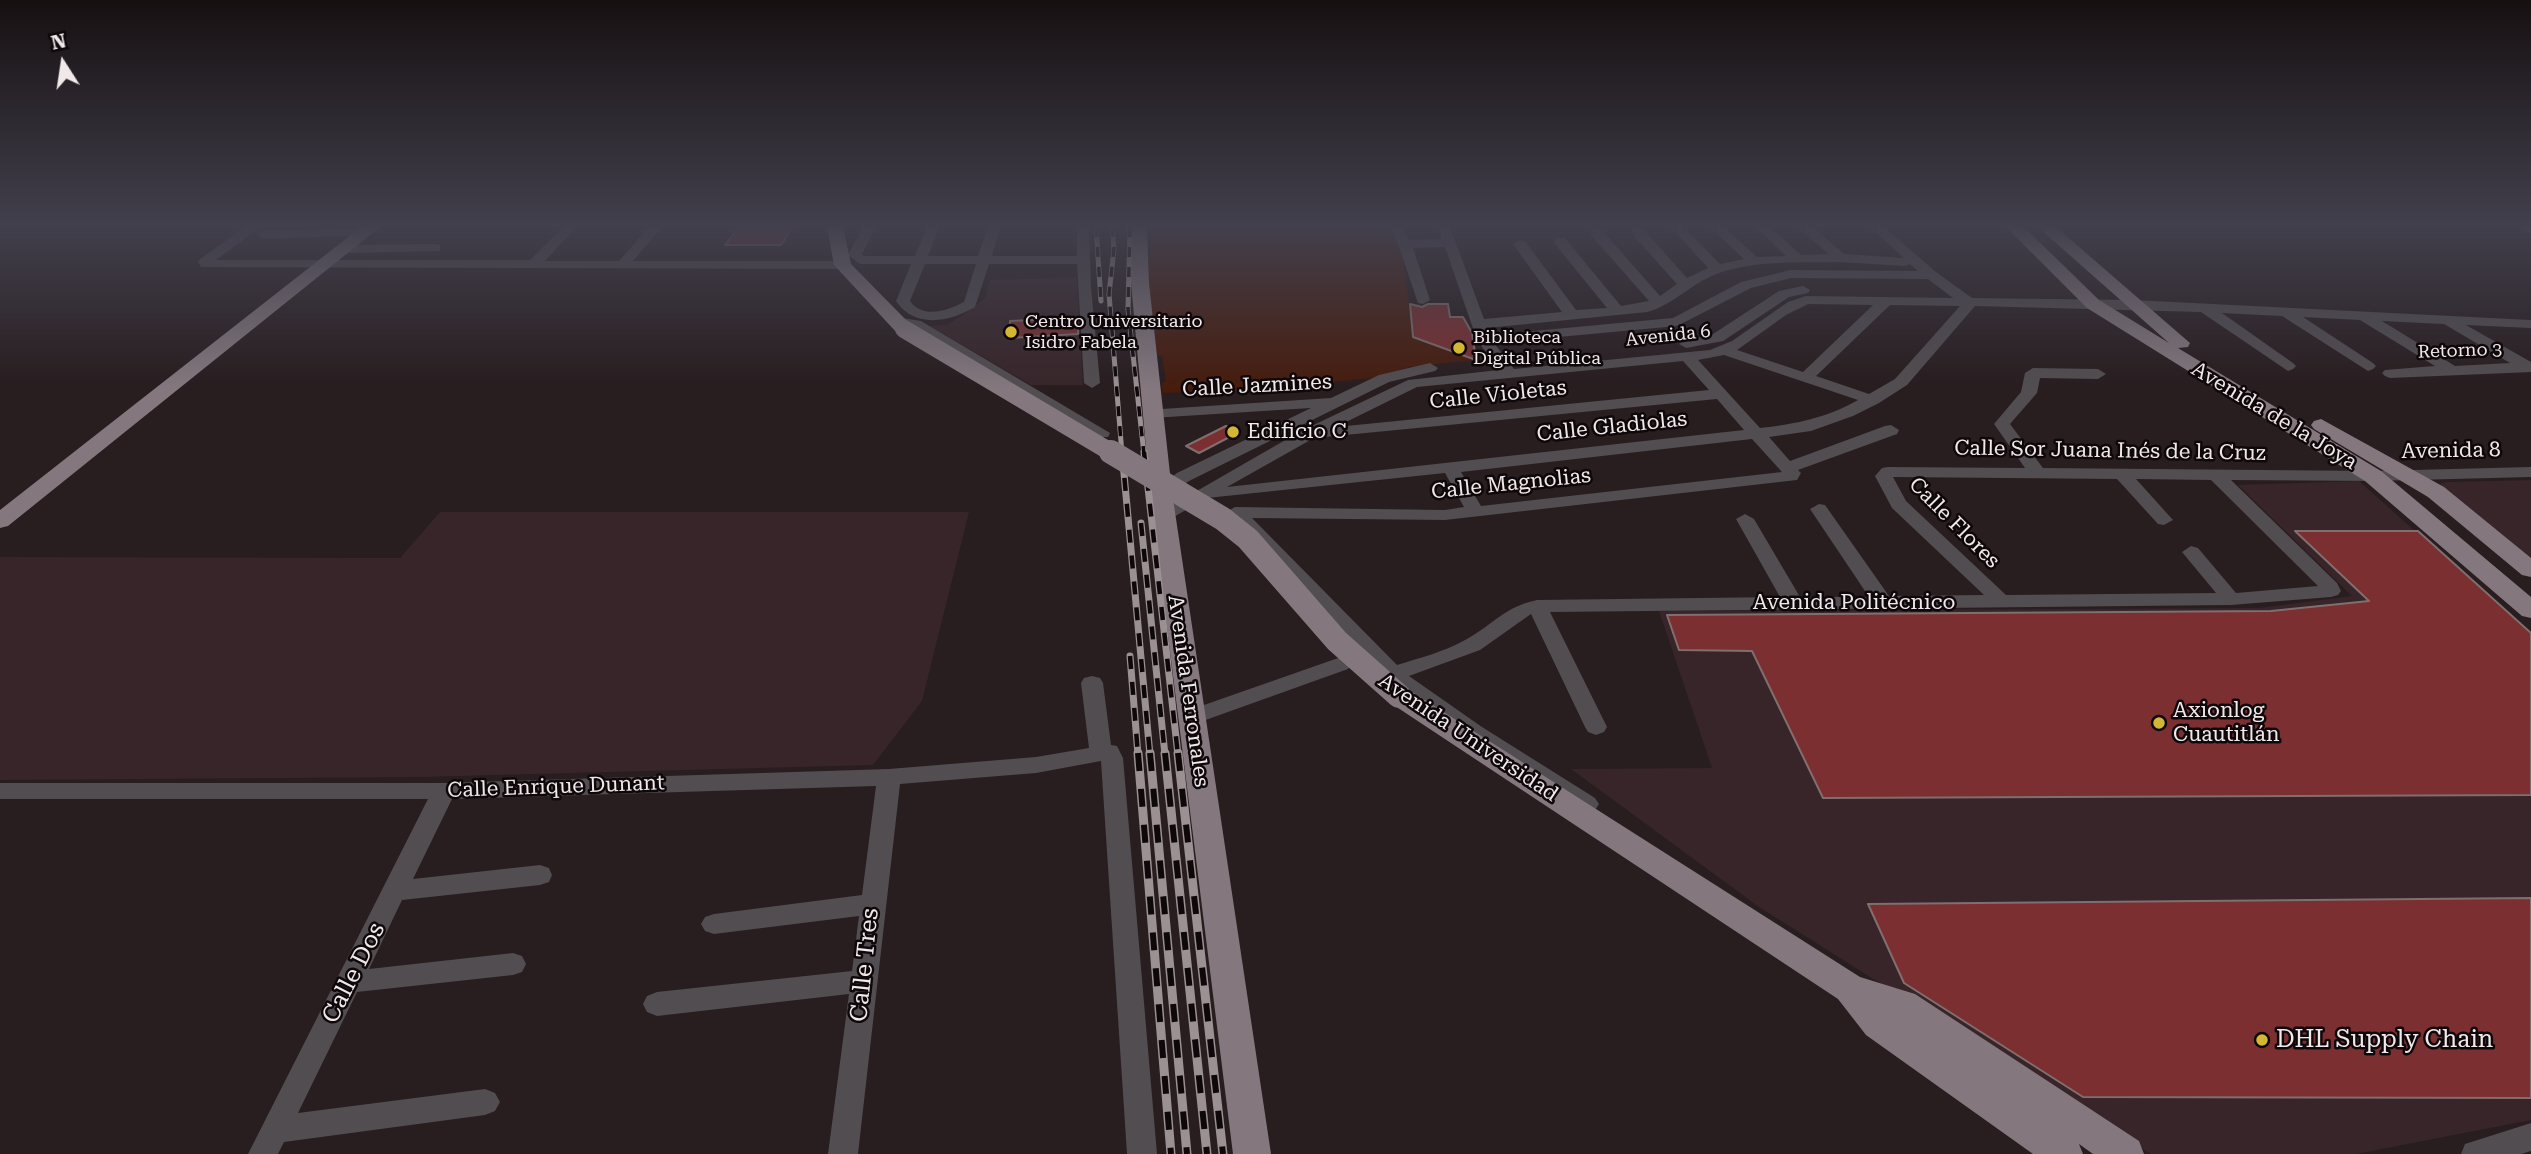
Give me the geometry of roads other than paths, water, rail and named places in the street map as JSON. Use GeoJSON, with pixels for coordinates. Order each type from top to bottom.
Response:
{"type":"FeatureCollection","features":[{"type":"Feature","properties":{"kind":"main road"},"geometry":{"type":"LineString","coordinates":[[3,514],[303,281]]}},
{"type":"Feature","properties":{"kind":"main road"},"geometry":{"type":"LineString","coordinates":[[867,281],[901,325],[1162,483]]}},
{"type":"Feature","properties":{"kind":"main road","name":"Avenida Ferronales"},"geometry":{"type":"LineString","coordinates":[[1140,281],[1152,413],[1252,1154]]}},
{"type":"Feature","properties":{"kind":"main road","name":"Avenida de la Joya"},"geometry":{"type":"LineString","coordinates":[[2069,281],[2088,299],[2373,476],[2531,610]]}},
{"type":"Feature","properties":{"kind":"main road","name":"Avenida de la Joya"},"geometry":{"type":"LineString","coordinates":[[2107,281],[2179,342],[2437,492],[2531,570]]}},
{"type":"Feature","properties":{"kind":"main road","name":"Avenida Universidad"},"geometry":{"type":"LineString","coordinates":[[1162,483],[1223,519],[1248,539],[1337,641],[1397,685],[1649,857],[1850,989],[1903,1004],[2125,1154]]}},
{"type":"Feature","properties":{"kind":"main road"},"geometry":{"type":"LineString","coordinates":[[2494,577],[2531,575]]}},
{"type":"Feature","properties":{"kind":"main road","name":"Avenida Universidad"},"geometry":{"type":"LineString","coordinates":[[1850,989],[1878,1024],[2064,1154]]}},
{"type":"Feature","properties":{"kind":"street"},"geometry":{"type":"LineString","coordinates":[[911,281],[903,301],[915,314],[931,316],[950,314],[970,304],[977,281]]}},
{"type":"Feature","properties":{"kind":"street"},"geometry":{"type":"LineString","coordinates":[[1084,281],[1092,383]]}},
{"type":"Feature","properties":{"kind":"street"},"geometry":{"type":"LineString","coordinates":[[1417,281],[1423,300]]}},
{"type":"Feature","properties":{"kind":"street"},"geometry":{"type":"LineString","coordinates":[[1463,281],[1484,340],[1504,367]]}},
{"type":"Feature","properties":{"kind":"street"},"geometry":{"type":"LineString","coordinates":[[1547,281],[1572,315]]}},
{"type":"Feature","properties":{"kind":"street"},"geometry":{"type":"LineString","coordinates":[[1592,281],[1617,311]]}},
{"type":"Feature","properties":{"kind":"street"},"geometry":{"type":"LineString","coordinates":[[1639,281],[1659,304]]}},
{"type":"Feature","properties":{"kind":"street"},"geometry":{"type":"LineString","coordinates":[[1675,281],[1681,288],[1707,303]]}},
{"type":"Feature","properties":{"kind":"street"},"geometry":{"type":"LineString","coordinates":[[1478,324],[1647,308],[1659,304],[1694,281]]}},
{"type":"Feature","properties":{"kind":"street"},"geometry":{"type":"LineString","coordinates":[[1484,340],[1672,324],[1707,303],[1759,281]]}},
{"type":"Feature","properties":{"kind":"street"},"geometry":{"type":"LineString","coordinates":[[1939,281],[1970,303]]}},
{"type":"Feature","properties":{"kind":"street","name":"Avenida 6"},"geometry":{"type":"LineString","coordinates":[[1162,483],[1209,492],[1307,435],[1414,383],[1504,367],[1707,342],[1718,338],[1784,294],[1799,290],[2088,299]]}},
{"type":"Feature","properties":{"kind":"street","name":"Avenida 6"},"geometry":{"type":"LineString","coordinates":[[2128,299],[2203,307],[2531,324]]}},
{"type":"Feature","properties":{"kind":"street","name":"Avenida 6"},"geometry":{"type":"LineString","coordinates":[[1162,483],[1278,432],[1395,374],[1687,357],[1724,351],[1736,347],[1790,305],[1806,300],[1970,303],[2128,299],[2531,315]]}},
{"type":"Feature","properties":{"kind":"street"},"geometry":{"type":"LineString","coordinates":[[1805,378],[1887,300]]}},
{"type":"Feature","properties":{"kind":"street","name":"Calle Gladiolas"},"geometry":{"type":"LineString","coordinates":[[1209,492],[1759,435],[1824,422],[1873,400],[1901,382],[1970,303]]}},
{"type":"Feature","properties":{"kind":"street"},"geometry":{"type":"LineString","coordinates":[[2203,307],[2288,366]]}},
{"type":"Feature","properties":{"kind":"street"},"geometry":{"type":"LineString","coordinates":[[2283,310],[2368,366]]}},
{"type":"Feature","properties":{"kind":"street"},"geometry":{"type":"LineString","coordinates":[[1754,312],[1773,319]]}},
{"type":"Feature","properties":{"kind":"street"},"geometry":{"type":"LineString","coordinates":[[2362,315],[2451,370]]}},
{"type":"Feature","properties":{"kind":"street"},"geometry":{"type":"LineString","coordinates":[[2445,319],[2529,367]]}},
{"type":"Feature","properties":{"kind":"street"},"geometry":{"type":"LineString","coordinates":[[901,325],[916,324],[1102,433]]}},
{"type":"Feature","properties":{"kind":"street"},"geometry":{"type":"LineString","coordinates":[[1707,342],[1724,351],[1873,400]]}},
{"type":"Feature","properties":{"kind":"street"},"geometry":{"type":"LineString","coordinates":[[1687,357],[1759,435],[1789,472]]}},
{"type":"Feature","properties":{"kind":"street","name":"Retorno 3"},"geometry":{"type":"LineString","coordinates":[[2390,373],[2529,367]]}},
{"type":"Feature","properties":{"kind":"street"},"geometry":{"type":"LineString","coordinates":[[2038,473],[2005,431],[2002,424],[2005,419],[2029,393],[2033,373],[2098,374]]}},
{"type":"Feature","properties":{"kind":"street","name":"Calle Violetas"},"geometry":{"type":"LineString","coordinates":[[1278,432],[1307,435],[1721,394]]}},
{"type":"Feature","properties":{"kind":"street","name":"Calle Jazmines"},"geometry":{"type":"LineString","coordinates":[[1152,413],[1336,401],[1363,407]]}},
{"type":"Feature","properties":{"kind":"street","name":"Calle Magnolias"},"geometry":{"type":"LineString","coordinates":[[1235,512],[1413,516],[1476,512],[1789,472],[1891,430]]}},
{"type":"Feature","properties":{"kind":"street"},"geometry":{"type":"LineString","coordinates":[[1449,466],[1476,512]]}},
{"type":"Feature","properties":{"kind":"street","name":"Calle Sor Juana Inés de la Cruz"},"geometry":{"type":"LineString","coordinates":[[1888,472],[2373,476]]}},
{"type":"Feature","properties":{"kind":"street","name":"Calle Flores"},"geometry":{"type":"LineString","coordinates":[[1888,472],[1884,476],[1898,504],[2002,603]]}},
{"type":"Feature","properties":{"kind":"street","name":"Avenida 8"},"geometry":{"type":"LineString","coordinates":[[2373,476],[2531,472]]}},
{"type":"Feature","properties":{"kind":"street"},"geometry":{"type":"LineString","coordinates":[[2122,474],[2164,520]]}},
{"type":"Feature","properties":{"kind":"street","name":"Avenida Politécnico"},"geometry":{"type":"LineString","coordinates":[[1397,685],[1483,639],[1511,613],[1537,606],[2231,600],[2331,592],[2216,475]]}},
{"type":"Feature","properties":{"kind":"street","name":"Avenida Universidad"},"geometry":{"type":"LineString","coordinates":[[1162,483],[1209,492],[1235,512],[1267,540],[1397,685]]}},
{"type":"Feature","properties":{"kind":"street"},"geometry":{"type":"LineString","coordinates":[[1819,509],[1883,602]]}},
{"type":"Feature","properties":{"kind":"street"},"geometry":{"type":"LineString","coordinates":[[1745,519],[1793,603]]}},
{"type":"Feature","properties":{"kind":"street"},"geometry":{"type":"LineString","coordinates":[[2190,552],[2231,600]]}},
{"type":"Feature","properties":{"kind":"street"},"geometry":{"type":"LineString","coordinates":[[1537,606],[1595,727]]}},
{"type":"Feature","properties":{"kind":"street"},"geometry":{"type":"LineString","coordinates":[[1192,717],[1341,664]]}},
{"type":"Feature","properties":{"kind":"street"},"geometry":{"type":"LineString","coordinates":[[1093,683],[1105,752],[1112,758],[1142,1154]]}},
{"type":"Feature","properties":{"kind":"street","name":"Calle Enrique Dunant"},"geometry":{"type":"LineString","coordinates":[[0,791],[444,790],[889,777],[1036,765],[1105,752]]}},
{"type":"Feature","properties":{"kind":"street","name":"Calle Tres"},"geometry":{"type":"LineString","coordinates":[[843,1154],[889,777]]}},
{"type":"Feature","properties":{"kind":"street","name":"Calle Dos"},"geometry":{"type":"LineString","coordinates":[[269,1142],[444,790]]}},
{"type":"Feature","properties":{"kind":"street"},"geometry":{"type":"LineString","coordinates":[[395,891],[540,875]]}},
{"type":"Feature","properties":{"kind":"street"},"geometry":{"type":"LineString","coordinates":[[714,924],[872,904]]}},
{"type":"Feature","properties":{"kind":"street"},"geometry":{"type":"LineString","coordinates":[[349,982],[513,964]]}},
{"type":"Feature","properties":{"kind":"street"},"geometry":{"type":"LineString","coordinates":[[657,1004],[864,981]]}},
{"type":"Feature","properties":{"kind":"street"},"geometry":{"type":"LineString","coordinates":[[269,1142],[485,1102]]}},
{"type":"Feature","properties":{"kind":"street"},"geometry":{"type":"LineString","coordinates":[[2476,1154],[2531,1137]]}},
{"type":"Feature","properties":{"kind":"railway"},"geometry":{"type":"LineString","coordinates":[[1100,281],[1101,301]]}},
{"type":"Feature","properties":{"kind":"railway"},"geometry":{"type":"LineString","coordinates":[[1110,281],[1109,294],[1122,454]]}},
{"type":"Feature","properties":{"kind":"railway"},"geometry":{"type":"LineString","coordinates":[[1129,281],[1128,309],[1144,454]]}},
{"type":"Feature","properties":{"kind":"railway"},"geometry":{"type":"LineString","coordinates":[[1122,452],[1150,755]]}},
{"type":"Feature","properties":{"kind":"railway"},"geometry":{"type":"LineString","coordinates":[[1144,452],[1178,755]]}},
{"type":"Feature","properties":{"kind":"railway"},"geometry":{"type":"LineString","coordinates":[[1141,523],[1165,755]]}},
{"type":"Feature","properties":{"kind":"railway"},"geometry":{"type":"LineString","coordinates":[[1130,656],[1138,755]]}},
{"type":"Feature","properties":{"kind":"railway"},"geometry":{"type":"LineString","coordinates":[[1138,753],[1171,1154]]}},
{"type":"Feature","properties":{"kind":"railway"},"geometry":{"type":"LineString","coordinates":[[1150,753],[1187,1154]]}},
{"type":"Feature","properties":{"kind":"railway"},"geometry":{"type":"LineString","coordinates":[[1165,753],[1207,1154]]}},
{"type":"Feature","properties":{"kind":"railway"},"geometry":{"type":"LineString","coordinates":[[1178,753],[1223,1154]]}},
{"type":"Feature","properties":{"kind":"place","name":"Centro Universitario Isidro Fabela"},"geometry":{"type":"Point","coordinates":[1011,332]}},
{"type":"Feature","properties":{"kind":"place","name":"Biblioteca Digital Pública"},"geometry":{"type":"Point","coordinates":[1459,348]}},
{"type":"Feature","properties":{"kind":"place","name":"Edificio C"},"geometry":{"type":"Point","coordinates":[1233,432]}},
{"type":"Feature","properties":{"kind":"place","name":"Axionlog Cuautitlán"},"geometry":{"type":"Point","coordinates":[2159,723]}},
{"type":"Feature","properties":{"kind":"place","name":"DHL Supply Chain"},"geometry":{"type":"Point","coordinates":[2262,1040]}}]}
